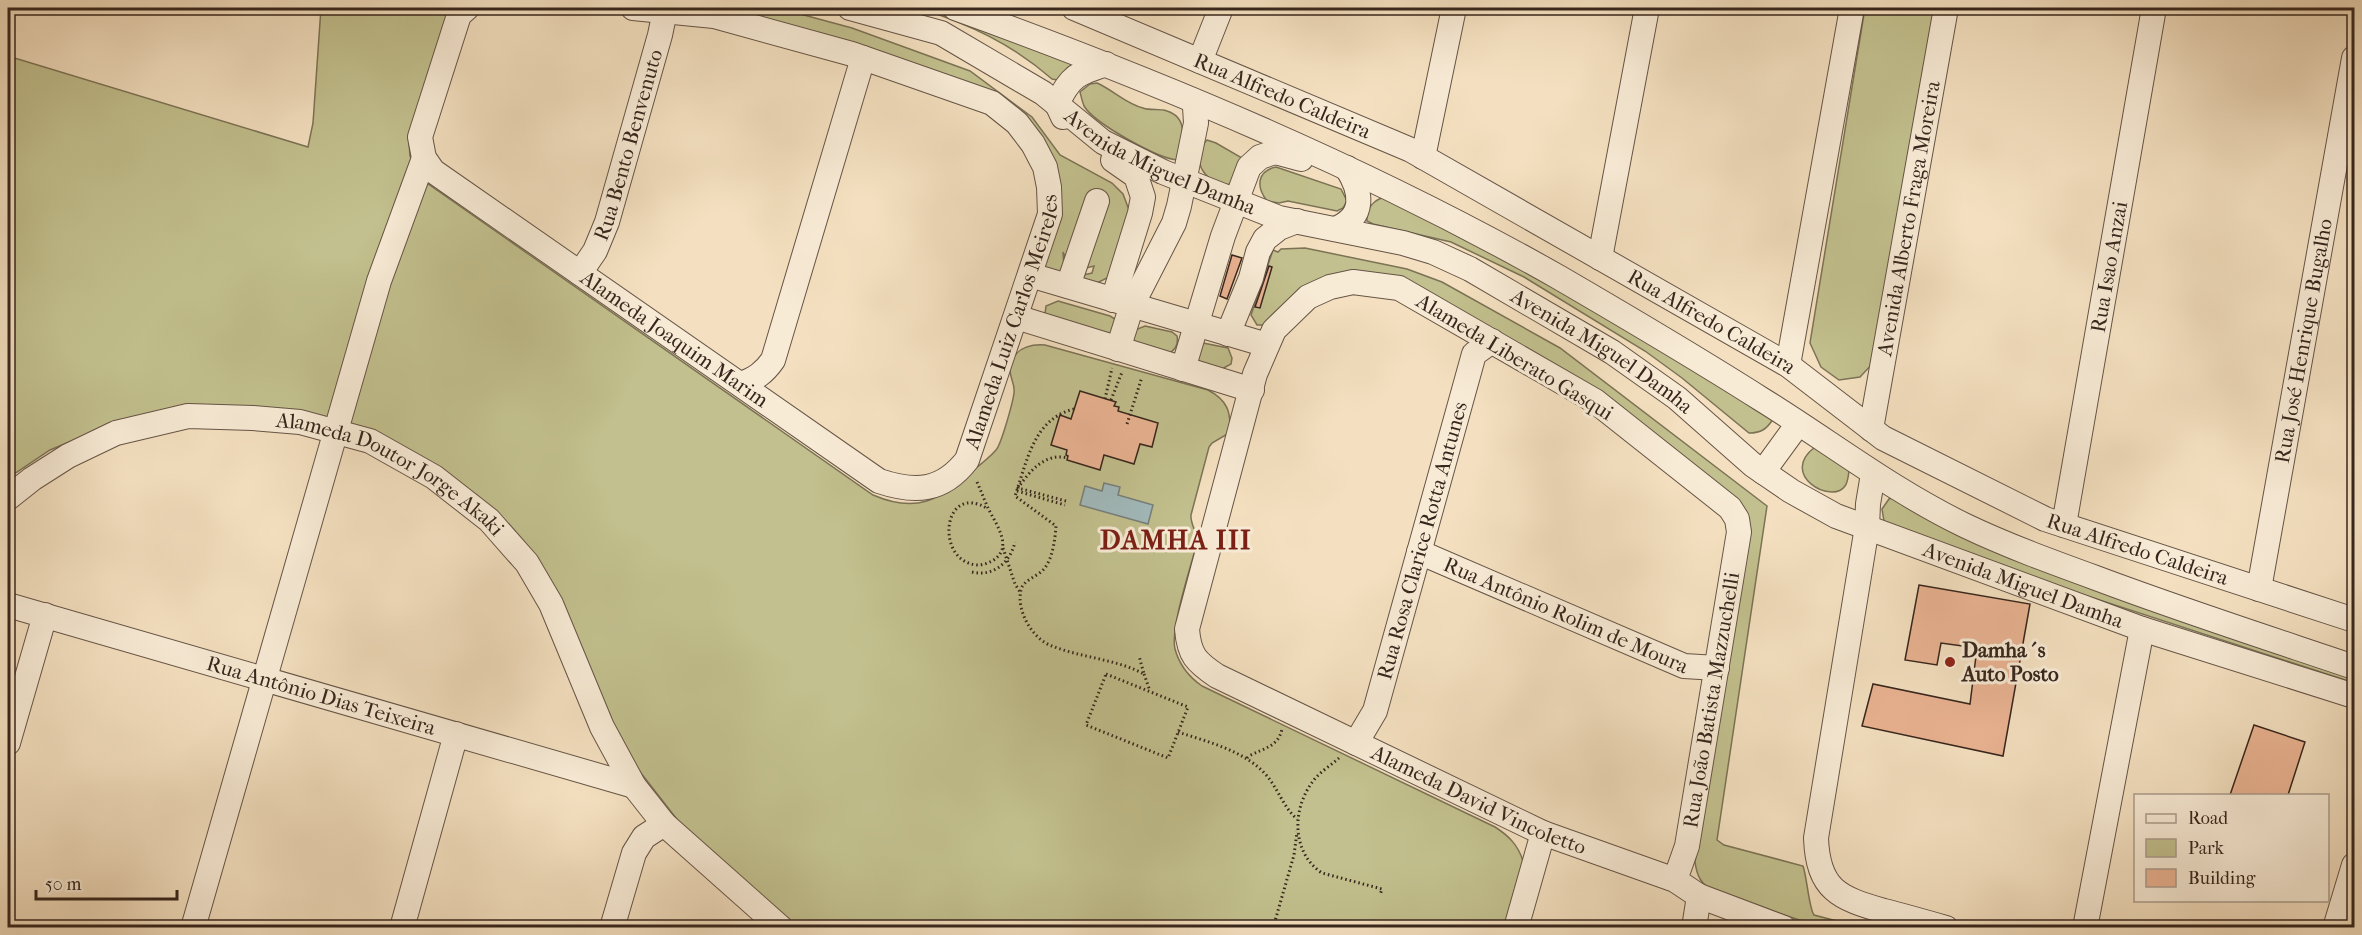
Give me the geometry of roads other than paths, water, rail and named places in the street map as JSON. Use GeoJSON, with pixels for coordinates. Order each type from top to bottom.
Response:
{"type":"FeatureCollection","features":[{"type":"Feature","properties":{"kind":"street"},"geometry":{"type":"LineString","coordinates":[[193,927],[379,281],[424,158],[420,137],[459,15],[467,8]]}},
{"type":"Feature","properties":{"kind":"street","name":"Alameda Luiz Carlos Meireles"},"geometry":{"type":"LineString","coordinates":[[633,8],[714,16],[863,58],[992,103],[1017,123],[1033,144],[1045,167],[1049,187],[1050,214],[967,460],[956,474],[937,485]]}},
{"type":"Feature","properties":{"kind":"street","name":"Avenida Miguel Damha"},"geometry":{"type":"LineString","coordinates":[[850,8],[941,33],[1057,104],[1066,114],[1103,142],[1137,160],[1236,202],[1279,218],[1403,243],[1433,252],[1470,269],[1612,352],[1677,398],[1763,472],[1791,491],[1836,516],[2142,629],[2355,696]]}},
{"type":"Feature","properties":{"kind":"street","name":"Avenida Miguel Damha"},"geometry":{"type":"LineString","coordinates":[[956,8],[1106,64],[1192,100],[1345,167],[1438,211],[1561,279],[1764,400],[1873,474],[1963,524],[2019,550],[2155,600],[2355,667]]}},
{"type":"Feature","properties":{"kind":"street","name":"Rua Alfredo Caldeira"},"geometry":{"type":"LineString","coordinates":[[1074,8],[1411,150],[1788,365],[1883,438],[2045,519],[2355,620]]}},
{"type":"Feature","properties":{"kind":"street"},"geometry":{"type":"LineString","coordinates":[[1200,61],[1221,8]]}},
{"type":"Feature","properties":{"kind":"street"},"geometry":{"type":"LineString","coordinates":[[1423,157],[1454,8]]}},
{"type":"Feature","properties":{"kind":"street"},"geometry":{"type":"LineString","coordinates":[[1600,258],[1647,8]]}},
{"type":"Feature","properties":{"kind":"street"},"geometry":{"type":"LineString","coordinates":[[1788,365],[1852,8]]}},
{"type":"Feature","properties":{"kind":"street","name":"Avenida Alberto Fraga Moreira"},"geometry":{"type":"LineString","coordinates":[[1871,429],[1946,8]]}},
{"type":"Feature","properties":{"kind":"street","name":"Rua Isao Anzai"},"geometry":{"type":"LineString","coordinates":[[2064,525],[2154,8]]}},
{"type":"Feature","properties":{"kind":"street","name":"Rua Bento Benvenuto"},"geometry":{"type":"LineString","coordinates":[[580,273],[596,251],[607,222],[665,10]]}},
{"type":"Feature","properties":{"kind":"street"},"geometry":{"type":"LineString","coordinates":[[741,384],[760,375],[773,360],[863,58]]}},
{"type":"Feature","properties":{"kind":"street","name":"Rua José Henrique Bugalho"},"geometry":{"type":"LineString","coordinates":[[2259,589],[2355,58]]}},
{"type":"Feature","properties":{"kind":"street"},"geometry":{"type":"LineString","coordinates":[[1106,64],[1073,77],[1067,83],[1057,104],[1067,127],[1073,134],[1136,176],[1140,185],[1143,197],[1122,302],[1122,350]]}},
{"type":"Feature","properties":{"kind":"street"},"geometry":{"type":"LineString","coordinates":[[1122,302],[1174,223],[1186,180],[1196,123],[1192,100]]}},
{"type":"Feature","properties":{"kind":"street"},"geometry":{"type":"LineString","coordinates":[[1183,369],[1236,202],[1249,167],[1254,161],[1267,153],[1275,152],[1327,166],[1345,167],[1354,180],[1359,203],[1353,218],[1346,225],[1335,229]]}},
{"type":"Feature","properties":{"kind":"street","name":"Alameda Joaquim Marim"},"geometry":{"type":"LineString","coordinates":[[424,158],[434,171],[879,481],[900,488],[918,489],[937,485]]}},
{"type":"Feature","properties":{"kind":"street"},"geometry":{"type":"LineString","coordinates":[[1068,286],[1097,201]]}},
{"type":"Feature","properties":{"kind":"street"},"geometry":{"type":"LineString","coordinates":[[1228,334],[1265,239],[1279,228],[1297,221]]}},
{"type":"Feature","properties":{"kind":"street"},"geometry":{"type":"LineString","coordinates":[[1016,317],[1252,390],[1270,337],[1228,334],[1030,275]]}},
{"type":"Feature","properties":{"kind":"street","name":"Alameda Liberato Gasqui"},"geometry":{"type":"LineString","coordinates":[[1270,337],[1308,297],[1330,287],[1353,282],[1399,288],[1595,401],[1720,499],[1737,519]]}},
{"type":"Feature","properties":{"kind":"street","name":"Rua Rosa Clarice Rotta Antunes"},"geometry":{"type":"LineString","coordinates":[[1356,743],[1375,711],[1474,354],[1492,341]]}},
{"type":"Feature","properties":{"kind":"street","name":"Alameda David Vincoletto"},"geometry":{"type":"LineString","coordinates":[[1252,390],[1187,629],[1188,647],[1199,664],[1217,676],[1543,833],[1675,879],[1699,896],[1784,927]]}},
{"type":"Feature","properties":{"kind":"street","name":"Alameda Doutor Jorge Akaki"},"geometry":{"type":"LineString","coordinates":[[8,498],[32,479],[68,456],[116,433],[188,416],[300,422],[370,441],[434,477],[489,520],[527,563],[551,604],[602,727],[634,786],[664,824],[781,927]]}},
{"type":"Feature","properties":{"kind":"street"},"geometry":{"type":"LineString","coordinates":[[1763,472],[1798,424]]}},
{"type":"Feature","properties":{"kind":"street"},"geometry":{"type":"LineString","coordinates":[[1873,474],[1867,527],[1816,838],[1819,865],[1832,888],[1849,901],[1946,927]]}},
{"type":"Feature","properties":{"kind":"street","name":"Rua João Batista Mazzuchelli"},"geometry":{"type":"LineString","coordinates":[[1675,879],[1687,846],[1739,532],[1737,519]]}},
{"type":"Feature","properties":{"kind":"street","name":"Rua Antônio Rolim de Moura"},"geometry":{"type":"LineString","coordinates":[[1419,552],[1684,666],[1717,668]]}},
{"type":"Feature","properties":{"kind":"street","name":"Rua Antônio Dias Teixeira"},"geometry":{"type":"LineString","coordinates":[[8,605],[634,786]]}},
{"type":"Feature","properties":{"kind":"street"},"geometry":{"type":"LineString","coordinates":[[8,743],[45,615]]}},
{"type":"Feature","properties":{"kind":"street"},"geometry":{"type":"LineString","coordinates":[[2085,927],[2142,629]]}},
{"type":"Feature","properties":{"kind":"street"},"geometry":{"type":"LineString","coordinates":[[402,927],[456,735]]}},
{"type":"Feature","properties":{"kind":"street"},"geometry":{"type":"LineString","coordinates":[[612,927],[634,853],[644,837],[664,824]]}},
{"type":"Feature","properties":{"kind":"street"},"geometry":{"type":"LineString","coordinates":[[1516,927],[1543,833]]}},
{"type":"Feature","properties":{"kind":"street"},"geometry":{"type":"LineString","coordinates":[[2335,927],[2355,865]]}},
{"type":"Feature","properties":{"kind":"street"},"geometry":{"type":"LineString","coordinates":[[1694,927],[1699,896]]}},
{"type":"Feature","properties":{"kind":"water"},"geometry":{"type":"Polygon","coordinates":[[[1104,483],[1120,487],[1118,495],[1153,505],[1148,524],[1080,505],[1085,486],[1102,491],[1104,483]]]}},
{"type":"Feature","properties":{"kind":"place","name":"Damha´s Auto Posto"},"geometry":{"type":"Point","coordinates":[1950,662]}},
{"type":"Feature","properties":{"kind":"district","name":"DAMHA III"},"geometry":{"type":"Point","coordinates":[1176,540]}}]}
